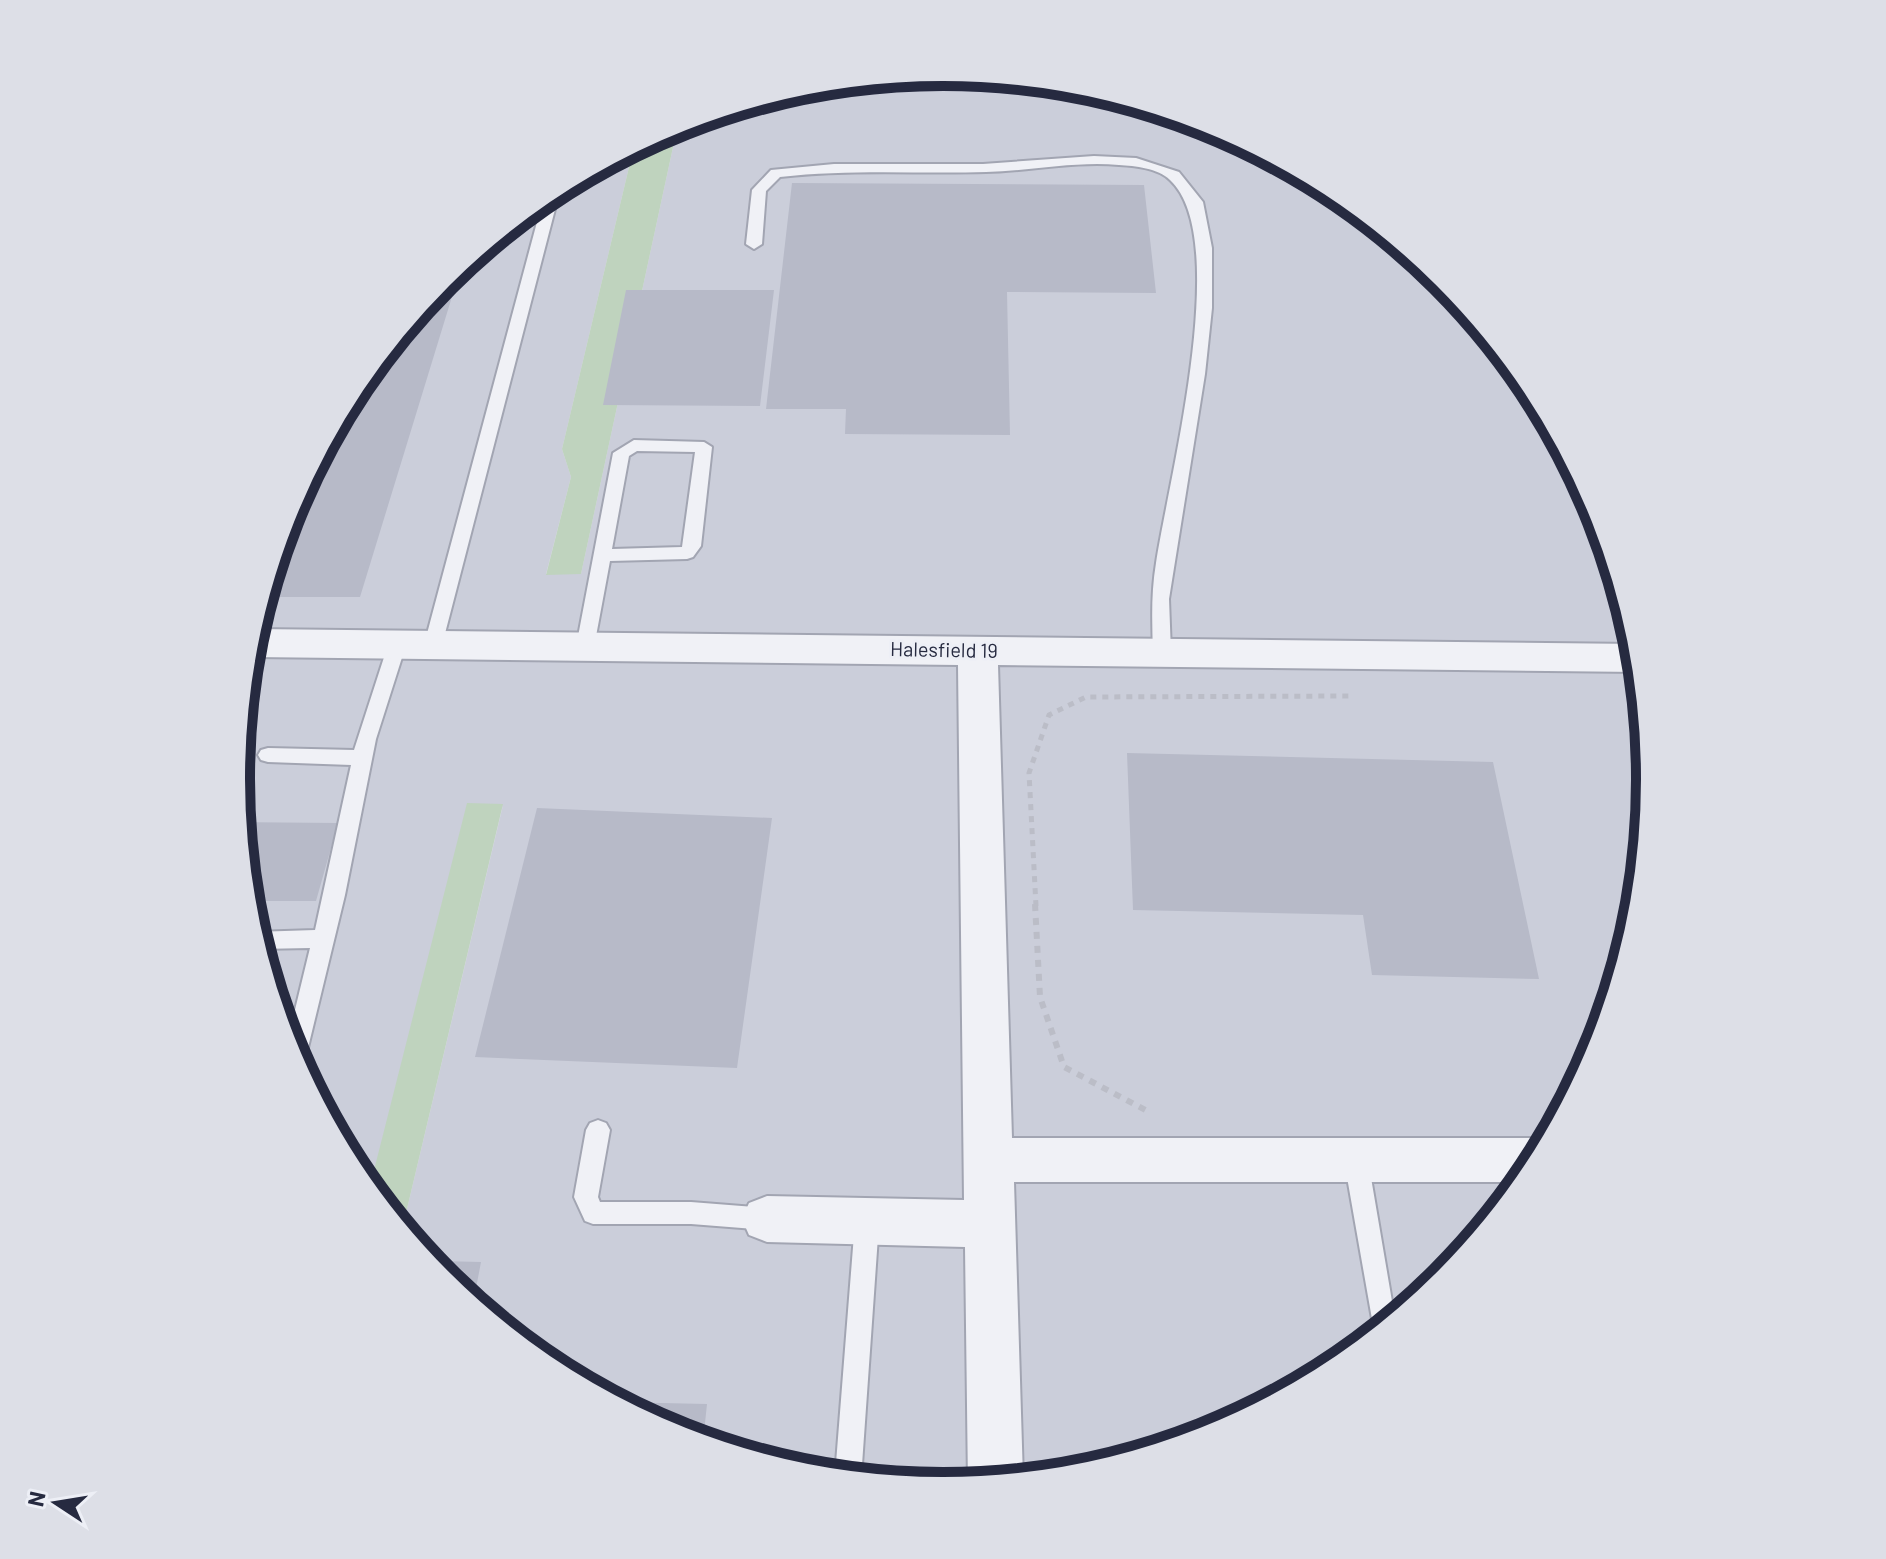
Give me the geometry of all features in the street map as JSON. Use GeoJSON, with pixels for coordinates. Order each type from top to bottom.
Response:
{"type":"FeatureCollection","features":[{"type":"Feature","properties":{"kind":"street","name":"Halesfield 19"},"geometry":{"type":"LineString","coordinates":[[263,643],[1625,658]]}},
{"type":"Feature","properties":{"kind":"street"},"geometry":{"type":"LineString","coordinates":[[978,651],[995,1471]]}},
{"type":"Feature","properties":{"kind":"street"},"geometry":{"type":"LineString","coordinates":[[989,1160],[1523,1160]]}},
{"type":"Feature","properties":{"kind":"street"},"geometry":{"type":"LineString","coordinates":[[767,1219],[990,1224]]}},
{"type":"Feature","properties":{"kind":"lane"},"geometry":{"type":"LineString","coordinates":[[754,244],[759,190],[776,173],[1126,161],[1156,166],[1177,176],[1194,195],[1202,227],[1204,267],[1195,404],[1160,598],[1162,653]]}},
{"type":"Feature","properties":{"kind":"lane"},"geometry":{"type":"LineString","coordinates":[[299,1038],[362,758],[415,645],[547,211]]}},
{"type":"Feature","properties":{"kind":"lane"},"geometry":{"type":"LineString","coordinates":[[585,647],[602,555],[621,453],[634,445],[704,447],[692,546],[687,553],[602,555]]}},
{"type":"Feature","properties":{"kind":"lane"},"geometry":{"type":"LineString","coordinates":[[268,755],[362,758]]}},
{"type":"Feature","properties":{"kind":"lane"},"geometry":{"type":"LineString","coordinates":[[269,940],[324,939]]}},
{"type":"Feature","properties":{"kind":"lane"},"geometry":{"type":"LineString","coordinates":[[598,1130],[586,1197],[593,1213],[691,1213],[767,1219]]}},
{"type":"Feature","properties":{"kind":"lane"},"geometry":{"type":"LineString","coordinates":[[1356,1160],[1382,1316]]}},
{"type":"Feature","properties":{"kind":"lane"},"geometry":{"type":"LineString","coordinates":[[849,1466],[867,1222]]}},
{"type":"Feature","properties":{"kind":"path"},"geometry":{"type":"LineString","coordinates":[[1155,1116],[1064,1067],[1040,997],[1029,773],[1049,715],[1086,697],[1358,696]]}},
{"type":"Feature","properties":{"kind":"shaded area"},"geometry":{"type":"Polygon","coordinates":[[[898,87],[988,87],[1078,99],[1166,123],[1208,139],[1290,179],[1365,229],[1400,258],[1464,322],[1493,357],[1520,394],[1565,473],[1584,514],[1613,600],[1631,689],[1635,734],[1635,825],[1631,870],[1613,959],[1600,1002],[1584,1045],[1544,1126],[1520,1165],[1464,1237],[1400,1301],[1365,1330],[1290,1380],[1250,1401],[1166,1436],[1122,1449],[1078,1460],[988,1472],[898,1472],[852,1467],[808,1460],[720,1436],[678,1420],[596,1380],[521,1330],[486,1301],[405,1217],[503,805],[374,1176],[321,1086],[302,1045],[273,959],[255,870],[251,825],[251,734],[263,644],[286,557],[321,473],[366,394],[422,322],[486,258],[558,203],[630,161],[562,449],[571,477],[546,574],[581,574],[674,141],[720,123],[808,99],[898,87]]]}},
{"type":"Feature","properties":{"kind":"green space"},"geometry":{"type":"Polygon","coordinates":[[[674,141],[581,574],[546,575],[571,477],[562,449],[630,161],[674,141]]]}},
{"type":"Feature","properties":{"kind":"green space"},"geometry":{"type":"Polygon","coordinates":[[[467,803],[503,804],[405,1217],[373,1174],[467,803]]]}},
{"type":"Feature","properties":{"kind":"building"},"geometry":{"type":"Polygon","coordinates":[[[792,183],[1144,185],[1156,293],[1007,292],[1010,435],[845,434],[846,409],[766,409],[792,183]]]}},
{"type":"Feature","properties":{"kind":"building"},"geometry":{"type":"Polygon","coordinates":[[[455,287],[360,597],[274,597],[302,514],[342,433],[393,357],[455,287]]]}},
{"type":"Feature","properties":{"kind":"building"},"geometry":{"type":"Polygon","coordinates":[[[626,290],[774,290],[760,406],[603,405],[626,290]]]}},
{"type":"Feature","properties":{"kind":"building"},"geometry":{"type":"Polygon","coordinates":[[[1127,753],[1493,762],[1539,979],[1372,975],[1363,915],[1133,910],[1127,753]]]}},
{"type":"Feature","properties":{"kind":"building"},"geometry":{"type":"Polygon","coordinates":[[[537,808],[772,818],[737,1068],[475,1057],[537,808]]]}},
{"type":"Feature","properties":{"kind":"building"},"geometry":{"type":"Polygon","coordinates":[[[251,822],[338,823],[316,901],[261,901],[251,822]]]}},
{"type":"Feature","properties":{"kind":"building"},"geometry":{"type":"Polygon","coordinates":[[[445,1261],[481,1262],[475,1291],[445,1261]]]}},
{"type":"Feature","properties":{"kind":"building"},"geometry":{"type":"Polygon","coordinates":[[[639,1403],[707,1404],[704,1430],[639,1403]]]}}]}
